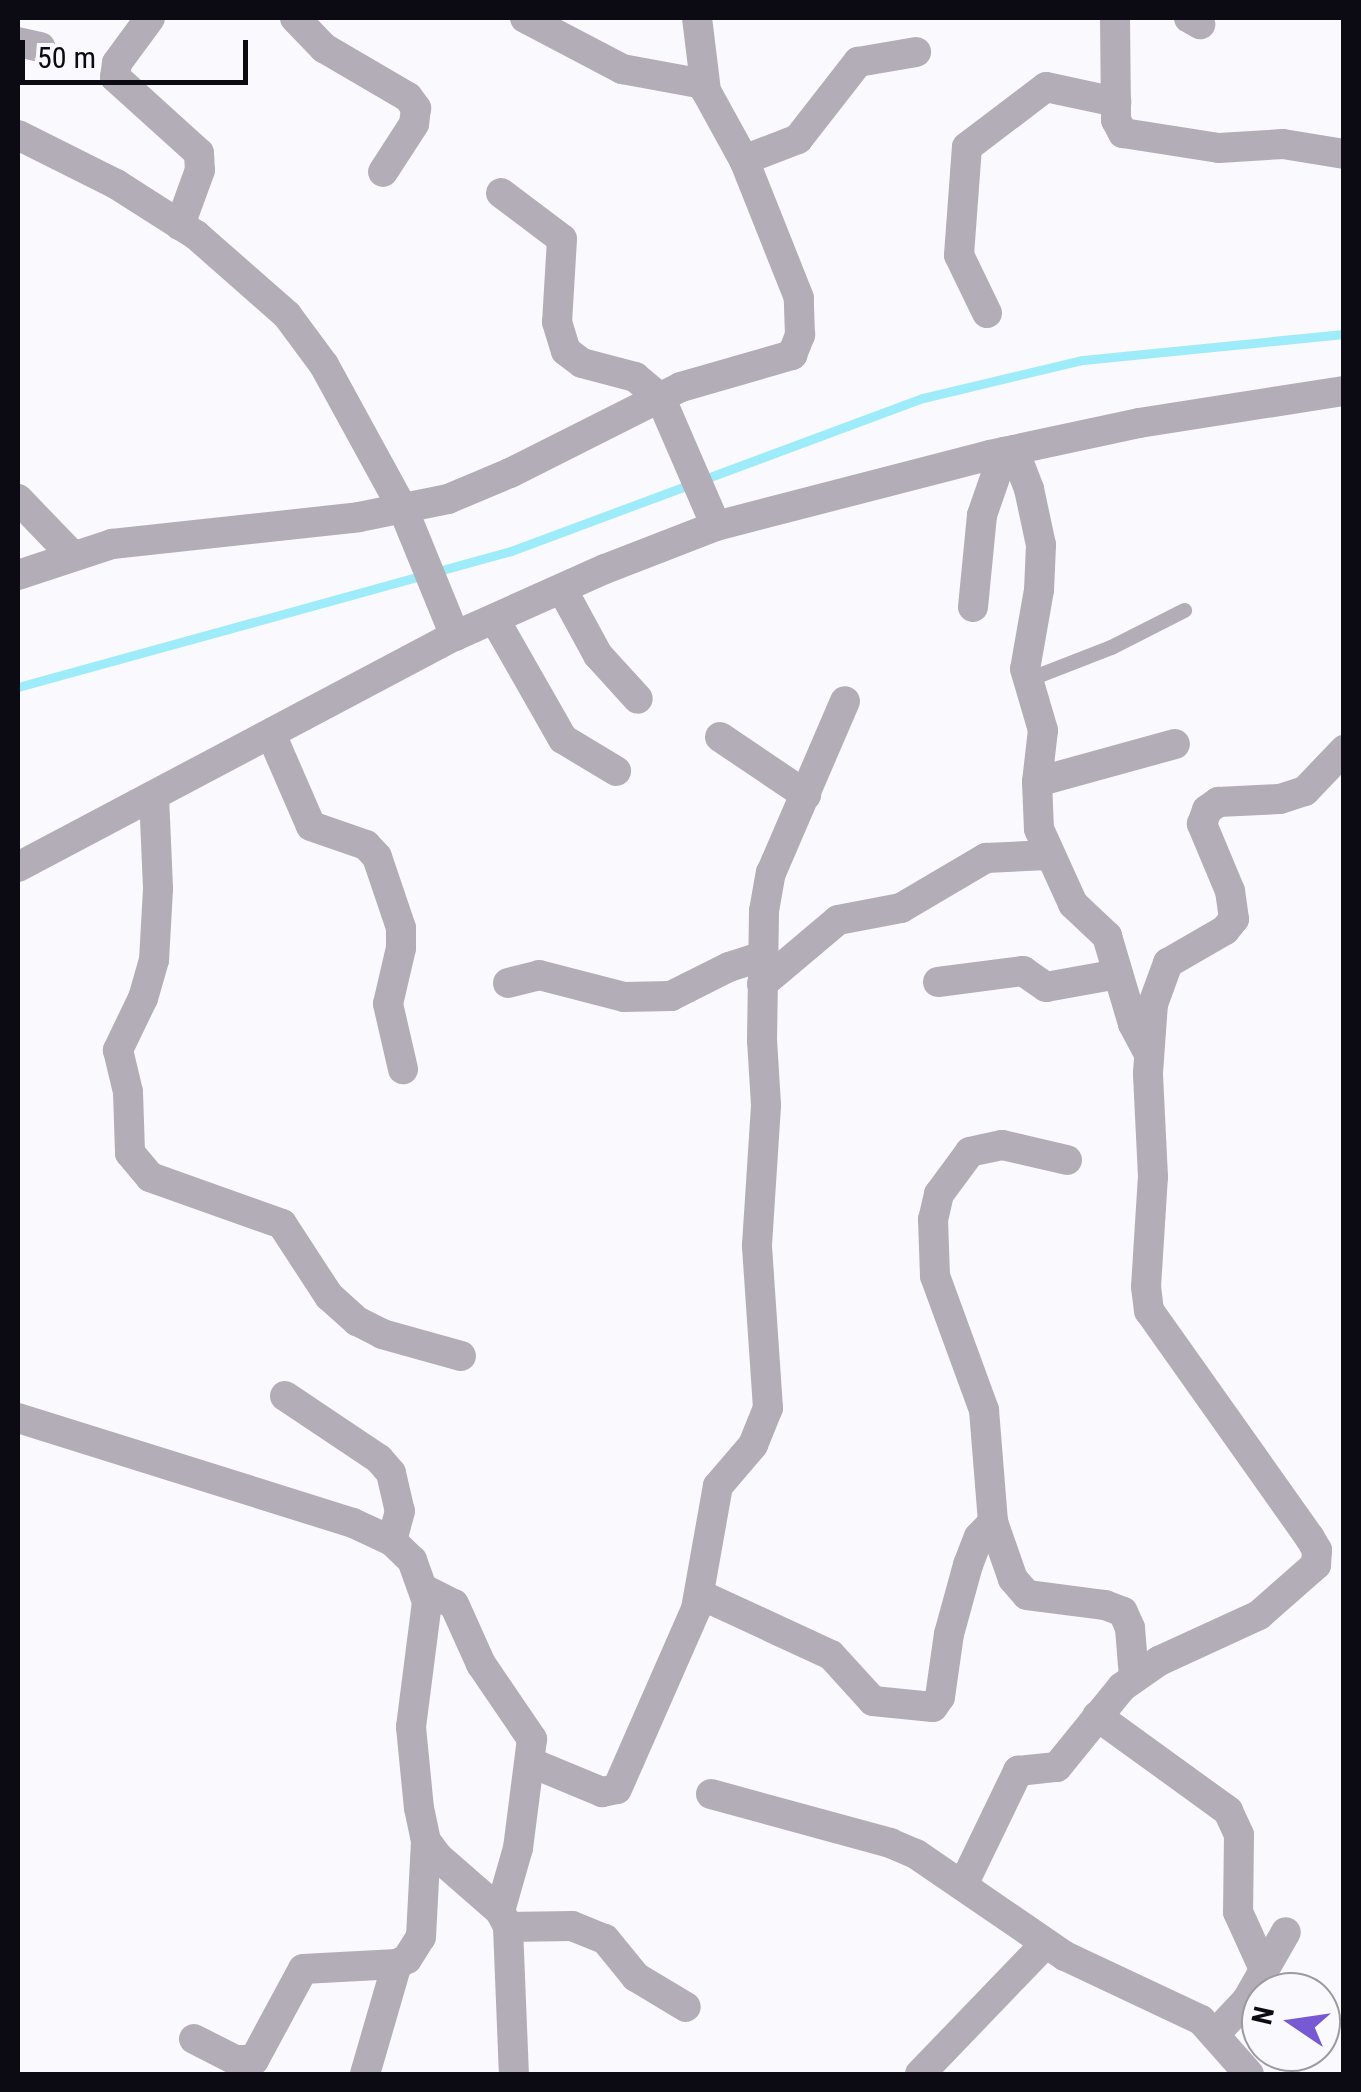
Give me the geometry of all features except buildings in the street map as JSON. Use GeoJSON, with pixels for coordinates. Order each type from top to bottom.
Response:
{"type":"FeatureCollection","features":[{"type":"Feature","properties":{"kind":"street"},"geometry":{"type":"LineString","coordinates":[[150,18],[116,64],[115,77],[200,153],[200,170],[180,225]]}},
{"type":"Feature","properties":{"kind":"street"},"geometry":{"type":"LineString","coordinates":[[295,18],[324,48],[414,103],[414,124],[384,172]]}},
{"type":"Feature","properties":{"kind":"street"},"geometry":{"type":"LineString","coordinates":[[525,18],[622,69],[704,84]]}},
{"type":"Feature","properties":{"kind":"street"},"geometry":{"type":"LineString","coordinates":[[18,575],[71,554],[112,544],[407,522],[510,474],[668,412],[704,379],[783,360],[796,347],[802,317],[798,298],[744,160],[704,84],[697,18]]}},
{"type":"Feature","properties":{"kind":"street"},"geometry":{"type":"LineString","coordinates":[[1115,18],[1118,128],[1129,135],[1219,148],[1283,144],[1344,154]]}},
{"type":"Feature","properties":{"kind":"street"},"geometry":{"type":"LineString","coordinates":[[744,160],[798,139],[858,62],[916,52]]}},
{"type":"Feature","properties":{"kind":"street"},"geometry":{"type":"LineString","coordinates":[[987,313],[959,255],[967,147],[1046,87],[1116,102]]}},
{"type":"Feature","properties":{"kind":"street"},"geometry":{"type":"LineString","coordinates":[[18,134],[116,184],[180,225],[253,283],[307,339],[407,522],[452,628]]}},
{"type":"Feature","properties":{"kind":"street"},"geometry":{"type":"LineString","coordinates":[[501,193],[562,239],[557,322],[566,351],[582,363],[636,378],[668,412],[716,526]]}},
{"type":"Feature","properties":{"kind":"street"},"geometry":{"type":"LineString","coordinates":[[18,867],[271,734],[452,628],[495,620],[716,526],[1009,451],[1139,423],[1344,391]]}},
{"type":"Feature","properties":{"kind":"street"},"geometry":{"type":"LineString","coordinates":[[973,607],[982,514],[1009,451]]}},
{"type":"Feature","properties":{"kind":"street"},"geometry":{"type":"LineString","coordinates":[[1009,451],[1037,520],[1042,559],[1026,680],[1043,730],[1037,782],[1039,829],[1072,904],[1107,936],[1133,1024],[1149,1054]]}},
{"type":"Feature","properties":{"kind":"street"},"geometry":{"type":"LineString","coordinates":[[18,499],[71,554]]}},
{"type":"Feature","properties":{"kind":"street"},"geometry":{"type":"LineString","coordinates":[[562,589],[598,655],[638,700]]}},
{"type":"Feature","properties":{"kind":"street"},"geometry":{"type":"LineString","coordinates":[[495,620],[563,738],[616,771]]}},
{"type":"Feature","properties":{"kind":"street"},"geometry":{"type":"LineString","coordinates":[[532,1764],[602,1792],[617,1788],[684,1646],[699,1594],[718,1486],[753,1446],[768,1408],[757,1245],[766,1105],[762,970],[771,873],[845,702]]}},
{"type":"Feature","properties":{"kind":"street"},"geometry":{"type":"LineString","coordinates":[[271,734],[311,826],[366,846],[377,857],[402,940],[388,1004],[403,1069]]}},
{"type":"Feature","properties":{"kind":"street"},"geometry":{"type":"LineString","coordinates":[[720,737],[806,795]]}},
{"type":"Feature","properties":{"kind":"street"},"geometry":{"type":"LineString","coordinates":[[1037,782],[1175,744]]}},
{"type":"Feature","properties":{"kind":"street"},"geometry":{"type":"LineString","coordinates":[[963,1885],[1011,1778],[1026,1768],[1057,1767],[1097,1716],[1134,1678],[1159,1661],[1259,1615],[1308,1575],[1317,1558],[1310,1538],[1149,1311],[1146,1288],[1153,1177],[1149,1054],[1153,1004],[1168,963],[1225,930],[1234,919],[1235,905],[1202,824],[1206,810],[1218,802],[1280,799],[1305,791],[1344,750]]}},
{"type":"Feature","properties":{"kind":"street"},"geometry":{"type":"LineString","coordinates":[[154,796],[158,890],[154,960],[143,998],[118,1050],[128,1092],[130,1154],[150,1177],[282,1224],[329,1296],[356,1322],[382,1334],[461,1356]]}},
{"type":"Feature","properties":{"kind":"street"},"geometry":{"type":"LineString","coordinates":[[508,983],[539,975],[624,997],[671,996],[728,966],[762,970],[838,920],[901,908],[986,858],[1048,856]]}},
{"type":"Feature","properties":{"kind":"street"},"geometry":{"type":"LineString","coordinates":[[938,982],[1023,971],[1046,987],[1118,974]]}},
{"type":"Feature","properties":{"kind":"street"},"geometry":{"type":"LineString","coordinates":[[1068,1160],[1002,1146],[970,1152],[939,1194],[933,1219],[935,1276],[984,1410],[993,1522],[1013,1580],[1027,1596],[1106,1605],[1123,1612],[1130,1628],[1134,1678]]}},
{"type":"Feature","properties":{"kind":"street"},"geometry":{"type":"LineString","coordinates":[[285,1396],[379,1459],[392,1472],[400,1498],[392,1541]]}},
{"type":"Feature","properties":{"kind":"street"},"geometry":{"type":"LineString","coordinates":[[18,1418],[353,1523],[392,1541],[412,1560],[426,1590],[411,1727],[426,1841],[420,1937],[407,1959],[397,1964],[303,1969],[254,2060],[235,2060],[194,2038]]}},
{"type":"Feature","properties":{"kind":"street"},"geometry":{"type":"LineString","coordinates":[[699,1594],[831,1655],[874,1701],[933,1707],[940,1697],[949,1634],[968,1565],[979,1537],[993,1522]]}},
{"type":"Feature","properties":{"kind":"street"},"geometry":{"type":"LineString","coordinates":[[426,1590],[456,1607],[480,1664],[528,1730],[532,1764],[504,1919],[514,2074]]}},
{"type":"Feature","properties":{"kind":"street"},"geometry":{"type":"LineString","coordinates":[[1097,1716],[1228,1810],[1239,1835],[1238,1912],[1263,1968]]}},
{"type":"Feature","properties":{"kind":"street"},"geometry":{"type":"LineString","coordinates":[[711,1794],[890,1842],[963,1885],[1045,1944],[1108,1979],[1201,2020],[1249,2074]]}},
{"type":"Feature","properties":{"kind":"street"},"geometry":{"type":"LineString","coordinates":[[426,1841],[504,1919],[572,1926],[604,1939],[636,1976],[686,2007]]}},
{"type":"Feature","properties":{"kind":"street"},"geometry":{"type":"LineString","coordinates":[[1216,2033],[1247,2000],[1286,1932]]}},
{"type":"Feature","properties":{"kind":"street"},"geometry":{"type":"LineString","coordinates":[[920,2074],[1045,1944]]}},
{"type":"Feature","properties":{"kind":"street"},"geometry":{"type":"LineString","coordinates":[[364,2074],[397,1964]]}},
{"type":"Feature","properties":{"kind":"lane"},"geometry":{"type":"LineString","coordinates":[[1026,680],[1111,648],[1184,610]]}},
{"type":"Feature","properties":{"kind":"waterway"},"geometry":{"type":"LineString","coordinates":[[18,687],[511,551],[923,398],[1083,360],[1344,334]]}}]}
